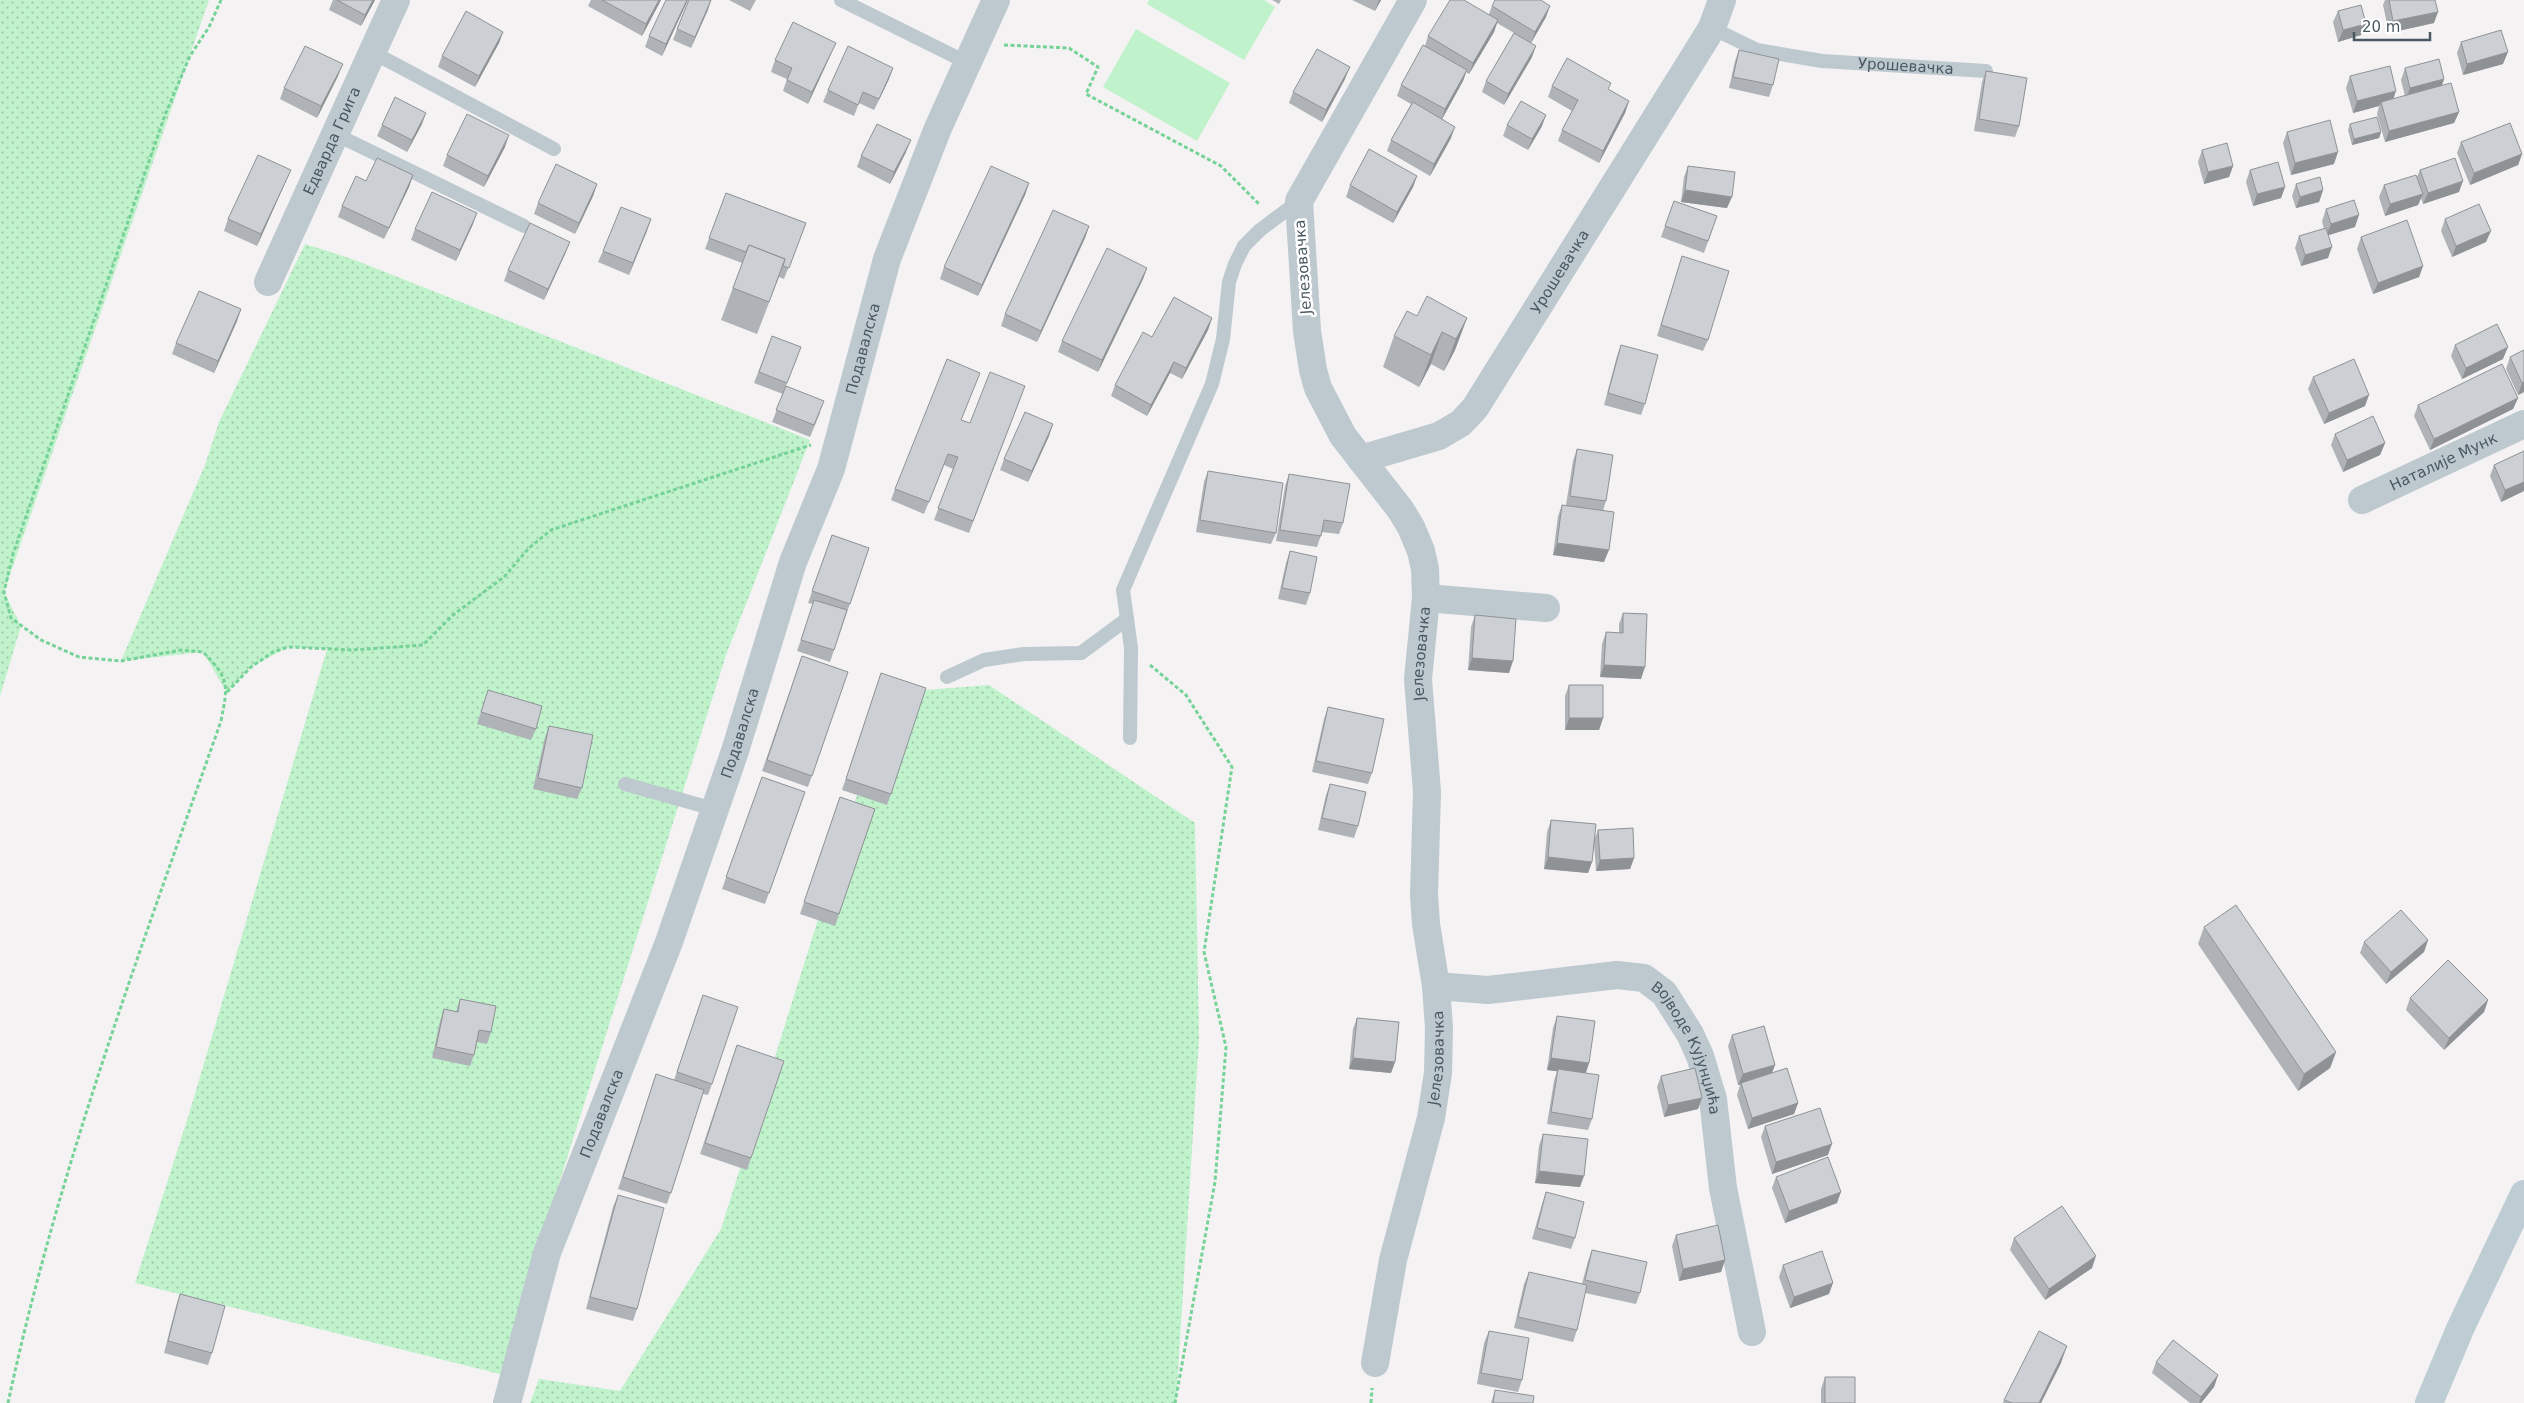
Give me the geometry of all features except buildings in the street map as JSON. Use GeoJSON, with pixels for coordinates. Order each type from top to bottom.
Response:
{"type":"FeatureCollection","features":[{"type":"Feature","properties":{"kind":"main road"},"geometry":{"type":"LineString","coordinates":[[2429,1403],[2460,1329],[2524,1194]]}},
{"type":"Feature","properties":{"kind":"street","name":"Едварда Грига"},"geometry":{"type":"LineString","coordinates":[[268,282],[396,0]]}},
{"type":"Feature","properties":{"kind":"street","name":"Подавалска"},"geometry":{"type":"LineString","coordinates":[[507,1403],[547,1253],[665,952],[744,725],[793,562],[826,484],[841,435],[887,259],[938,128],[996,0]]}},
{"type":"Feature","properties":{"kind":"street","name":"Јелезовачка"},"geometry":{"type":"LineString","coordinates":[[1375,1363],[1393,1260],[1435,1096],[1440,1052],[1436,986],[1426,924],[1424,871],[1427,792],[1418,680],[1426,598],[1422,551],[1411,527],[1400,509],[1333,422],[1318,388],[1307,331],[1299,201],[1412,0]]}},
{"type":"Feature","properties":{"kind":"street","name":"Урошевачка"},"geometry":{"type":"LineString","coordinates":[[1361,459],[1440,436],[1461,423],[1475,408],[1712,28],[1722,0]]}},
{"type":"Feature","properties":{"kind":"street","name":"Наталије Мунк"},"geometry":{"type":"LineString","coordinates":[[2362,500],[2524,424]]}},
{"type":"Feature","properties":{"kind":"street"},"geometry":{"type":"LineString","coordinates":[[1426,598],[1546,608]]}},
{"type":"Feature","properties":{"kind":"street","name":"Војводе Кујунџића"},"geometry":{"type":"LineString","coordinates":[[1436,986],[1488,990],[1616,975],[1644,978],[1664,993],[1690,1034],[1700,1056],[1713,1099],[1723,1188],[1752,1332]]}},
{"type":"Feature","properties":{"kind":"lane"},"geometry":{"type":"LineString","coordinates":[[841,0],[968,63]]}},
{"type":"Feature","properties":{"kind":"lane","name":"Урошевачка"},"geometry":{"type":"LineString","coordinates":[[1712,28],[1757,50],[1822,61],[1986,71]]}},
{"type":"Feature","properties":{"kind":"lane"},"geometry":{"type":"LineString","coordinates":[[372,52],[554,150]]}},
{"type":"Feature","properties":{"kind":"lane"},"geometry":{"type":"LineString","coordinates":[[335,134],[524,226]]}},
{"type":"Feature","properties":{"kind":"lane"},"geometry":{"type":"LineString","coordinates":[[1130,738],[1131,648],[1123,590],[1212,384],[1223,339],[1229,282],[1235,264],[1244,246],[1273,218],[1299,201]]}},
{"type":"Feature","properties":{"kind":"lane"},"geometry":{"type":"LineString","coordinates":[[947,677],[984,660],[1024,654],[1082,654],[1127,619]]}},
{"type":"Feature","properties":{"kind":"lane"},"geometry":{"type":"LineString","coordinates":[[625,784],[714,809]]}},
{"type":"Feature","properties":{"kind":"path"},"geometry":{"type":"LineString","coordinates":[[8,1403],[20,1346],[63,1186],[155,903],[221,721],[227,693],[222,671],[204,652],[181,650],[120,661],[79,657],[48,643],[11,618],[2,594],[13,554],[165,114],[190,56],[209,27],[221,0]]}},
{"type":"Feature","properties":{"kind":"path"},"geometry":{"type":"LineString","coordinates":[[968,63],[1005,45],[1069,48],[1098,67],[1086,94],[1221,166],[1273,218]]}},
{"type":"Feature","properties":{"kind":"path"},"geometry":{"type":"LineString","coordinates":[[227,693],[251,667],[273,652],[288,647],[352,650],[423,645],[453,614],[504,577],[529,548],[551,530],[841,435]]}},
{"type":"Feature","properties":{"kind":"path"},"geometry":{"type":"LineString","coordinates":[[1131,648],[1186,695],[1232,767],[1204,952],[1226,1047],[1215,1182],[1175,1403]]}},
{"type":"Feature","properties":{"kind":"green space"},"geometry":{"type":"Polygon","coordinates":[[[0,0],[209,0],[4,592],[21,626],[0,696],[0,0]]]}},
{"type":"Feature","properties":{"kind":"green space"},"geometry":{"type":"Polygon","coordinates":[[[1149,0],[1264,0],[1275,7],[1244,60],[1147,4],[1149,0]]]}},
{"type":"Feature","properties":{"kind":"green space"},"geometry":{"type":"Polygon","coordinates":[[[1136,29],[1230,83],[1197,141],[1103,87],[1136,29]]]}},
{"type":"Feature","properties":{"kind":"green space"},"geometry":{"type":"Polygon","coordinates":[[[305,244],[352,259],[810,440],[726,655],[531,1272],[504,1375],[135,1283],[189,1114],[327,649],[288,647],[251,667],[227,693],[203,652],[121,661],[205,465],[219,422],[305,244]]]}},
{"type":"Feature","properties":{"kind":"green space"},"geometry":{"type":"Polygon","coordinates":[[[989,685],[1195,823],[1199,1038],[1176,1403],[530,1403],[539,1379],[620,1391],[721,1229],[889,693],[989,685]]]}}]}
